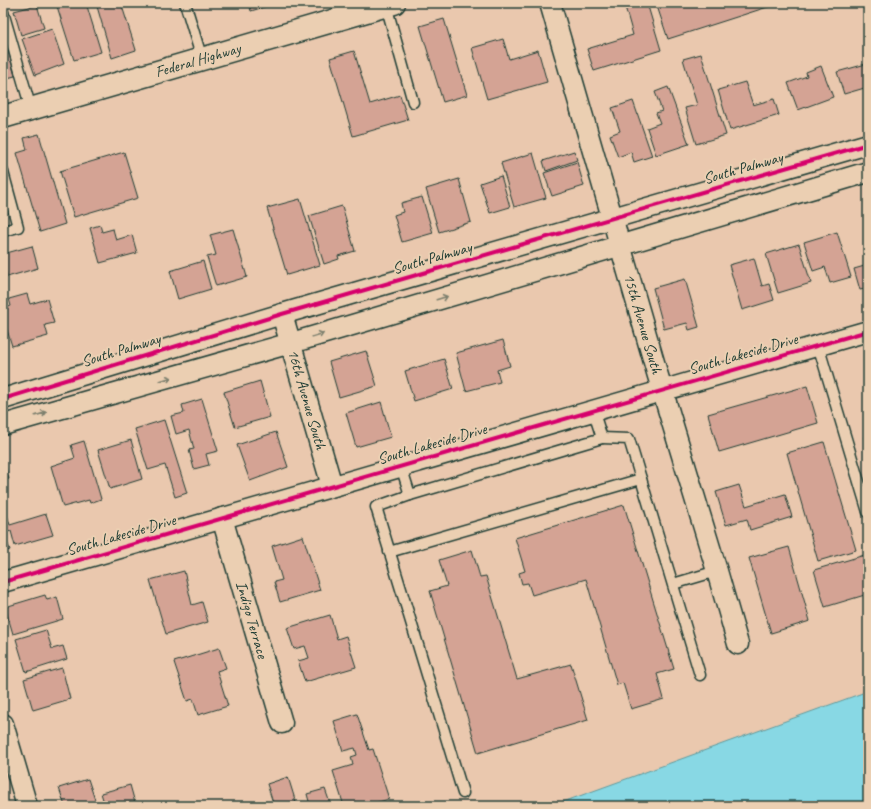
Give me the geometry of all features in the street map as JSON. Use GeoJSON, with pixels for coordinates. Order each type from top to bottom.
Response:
{"type":"FeatureCollection","features":[{"type":"Feature","properties":{"kind":"main road","name":"Federal Highway"},"geometry":{"type":"LineString","coordinates":[[3,117],[390,4]]}},
{"type":"Feature","properties":{"kind":"street","name":"15th Avenue South"},"geometry":{"type":"LineString","coordinates":[[550,3],[662,390],[718,571],[738,644]]}},
{"type":"Feature","properties":{"kind":"street","name":"South Palmway"},"geometry":{"type":"LineString","coordinates":[[3,399],[282,314],[868,144]]}},
{"type":"Feature","properties":{"kind":"street"},"geometry":{"type":"LineString","coordinates":[[3,424],[290,343],[868,172]]}},
{"type":"Feature","properties":{"kind":"street","name":"16th Avenue South"},"geometry":{"type":"LineString","coordinates":[[282,314],[332,486]]}},
{"type":"Feature","properties":{"kind":"street","name":"South Lakeside Drive"},"geometry":{"type":"LineString","coordinates":[[3,582],[868,331]]}},
{"type":"Feature","properties":{"kind":"street","name":"Indigo Terrace"},"geometry":{"type":"LineString","coordinates":[[222,518],[282,723]]}},
{"type":"Feature","properties":{"kind":"street"},"geometry":{"type":"LineString","coordinates":[[3,724],[27,806]]}},
{"type":"Feature","properties":{"kind":"lane"},"geometry":{"type":"LineString","coordinates":[[185,3],[202,59]]}},
{"type":"Feature","properties":{"kind":"lane"},"geometry":{"type":"LineString","coordinates":[[390,4],[413,102]]}},
{"type":"Feature","properties":{"kind":"lane"},"geometry":{"type":"LineString","coordinates":[[3,12],[31,109]]}},
{"type":"Feature","properties":{"kind":"lane"},"geometry":{"type":"LineString","coordinates":[[3,172],[18,227],[3,231]]}},
{"type":"Feature","properties":{"kind":"lane"},"geometry":{"type":"LineString","coordinates":[[818,345],[868,512]]}},
{"type":"Feature","properties":{"kind":"lane"},"geometry":{"type":"LineString","coordinates":[[593,410],[602,438]]}},
{"type":"Feature","properties":{"kind":"lane"},"geometry":{"type":"LineString","coordinates":[[464,793],[376,507],[410,495],[602,438],[629,439],[700,675]]}},
{"type":"Feature","properties":{"kind":"lane"},"geometry":{"type":"LineString","coordinates":[[401,466],[410,495]]}},
{"type":"Feature","properties":{"kind":"lane"},"geometry":{"type":"LineString","coordinates":[[389,552],[641,479]]}},
{"type":"Feature","properties":{"kind":"lane"},"geometry":{"type":"LineString","coordinates":[[673,584],[718,571]]}},
{"type":"Feature","properties":{"kind":"water"},"geometry":{"type":"Polygon","coordinates":[[[868,691],[868,806],[552,806],[868,691]]]}},
{"type":"Feature","properties":{"kind":"building"},"geometry":{"type":"Polygon","coordinates":[[[56,3],[86,3],[101,52],[74,60],[56,3]]]}},
{"type":"Feature","properties":{"kind":"building"},"geometry":{"type":"Polygon","coordinates":[[[96,3],[121,3],[136,50],[112,58],[96,3]]]}},
{"type":"Feature","properties":{"kind":"building"},"geometry":{"type":"Polygon","coordinates":[[[249,3],[277,3],[251,11],[249,3]]]}},
{"type":"Feature","properties":{"kind":"building"},"geometry":{"type":"Polygon","coordinates":[[[624,3],[647,3],[661,50],[594,71],[587,49],[633,35],[624,3]]]}},
{"type":"Feature","properties":{"kind":"building"},"geometry":{"type":"Polygon","coordinates":[[[656,3],[780,3],[668,39],[656,3]]]}},
{"type":"Feature","properties":{"kind":"building"},"geometry":{"type":"Polygon","coordinates":[[[37,5],[44,28],[21,35],[14,11],[37,5]]]}},
{"type":"Feature","properties":{"kind":"building"},"geometry":{"type":"Polygon","coordinates":[[[444,19],[467,95],[443,102],[420,26],[444,19]]]}},
{"type":"Feature","properties":{"kind":"building"},"geometry":{"type":"Polygon","coordinates":[[[52,29],[64,64],[35,75],[22,39],[52,29]]]}},
{"type":"Feature","properties":{"kind":"building"},"geometry":{"type":"Polygon","coordinates":[[[503,39],[509,59],[538,50],[547,82],[487,99],[472,48],[503,39]]]}},
{"type":"Feature","properties":{"kind":"building"},"geometry":{"type":"Polygon","coordinates":[[[8,50],[15,76],[3,79],[3,52],[8,50]]]}},
{"type":"Feature","properties":{"kind":"building"},"geometry":{"type":"Polygon","coordinates":[[[354,51],[370,104],[400,95],[408,120],[353,136],[330,58],[354,51]]]}},
{"type":"Feature","properties":{"kind":"building"},"geometry":{"type":"Polygon","coordinates":[[[701,54],[726,135],[696,144],[685,108],[697,105],[683,59],[701,54]]]}},
{"type":"Feature","properties":{"kind":"building"},"geometry":{"type":"Polygon","coordinates":[[[866,64],[868,71],[868,87],[844,94],[837,72],[866,64]]]}},
{"type":"Feature","properties":{"kind":"building"},"geometry":{"type":"Polygon","coordinates":[[[821,66],[833,97],[798,110],[788,83],[807,76],[806,72],[821,66]]]}},
{"type":"Feature","properties":{"kind":"building"},"geometry":{"type":"Polygon","coordinates":[[[745,82],[753,105],[774,99],[779,115],[730,130],[718,90],[745,82]]]}},
{"type":"Feature","properties":{"kind":"building"},"geometry":{"type":"Polygon","coordinates":[[[668,87],[689,144],[656,155],[647,128],[660,123],[656,113],[662,111],[655,92],[668,87]]]}},
{"type":"Feature","properties":{"kind":"building"},"geometry":{"type":"Polygon","coordinates":[[[633,101],[652,156],[634,162],[631,152],[618,157],[610,135],[620,131],[612,108],[633,101]]]}},
{"type":"Feature","properties":{"kind":"building"},"geometry":{"type":"Polygon","coordinates":[[[39,134],[65,224],[40,232],[17,153],[27,150],[24,138],[39,134]]]}},
{"type":"Feature","properties":{"kind":"building"},"geometry":{"type":"Polygon","coordinates":[[[574,151],[577,160],[546,171],[543,161],[574,151]]]}},
{"type":"Feature","properties":{"kind":"building"},"geometry":{"type":"Polygon","coordinates":[[[124,152],[138,198],[74,217],[60,171],[124,152]]]}},
{"type":"Feature","properties":{"kind":"building"},"geometry":{"type":"Polygon","coordinates":[[[533,153],[546,198],[514,207],[501,163],[533,153]]]}},
{"type":"Feature","properties":{"kind":"building"},"geometry":{"type":"Polygon","coordinates":[[[577,162],[584,186],[552,196],[544,173],[577,162]]]}},
{"type":"Feature","properties":{"kind":"building"},"geometry":{"type":"Polygon","coordinates":[[[501,176],[510,207],[490,213],[480,183],[501,176]]]}},
{"type":"Feature","properties":{"kind":"building"},"geometry":{"type":"Polygon","coordinates":[[[459,179],[471,222],[439,232],[426,189],[459,179]]]}},
{"type":"Feature","properties":{"kind":"building"},"geometry":{"type":"Polygon","coordinates":[[[422,197],[433,233],[402,242],[394,215],[403,212],[401,203],[422,197]]]}},
{"type":"Feature","properties":{"kind":"building"},"geometry":{"type":"Polygon","coordinates":[[[300,199],[320,265],[287,275],[267,208],[300,199]]]}},
{"type":"Feature","properties":{"kind":"building"},"geometry":{"type":"Polygon","coordinates":[[[342,206],[355,251],[338,256],[339,259],[324,264],[309,216],[342,206]]]}},
{"type":"Feature","properties":{"kind":"building"},"geometry":{"type":"Polygon","coordinates":[[[100,225],[102,232],[113,229],[116,240],[132,235],[137,253],[100,263],[90,228],[100,225]]]}},
{"type":"Feature","properties":{"kind":"building"},"geometry":{"type":"Polygon","coordinates":[[[233,229],[247,277],[216,286],[207,257],[216,255],[210,235],[233,229]]]}},
{"type":"Feature","properties":{"kind":"building"},"geometry":{"type":"Polygon","coordinates":[[[837,232],[851,277],[830,283],[825,267],[813,271],[804,242],[837,232]]]}},
{"type":"Feature","properties":{"kind":"building"},"geometry":{"type":"Polygon","coordinates":[[[799,244],[811,283],[778,293],[766,254],[799,244]]]}},
{"type":"Feature","properties":{"kind":"building"},"geometry":{"type":"Polygon","coordinates":[[[32,246],[38,268],[7,277],[3,262],[3,254],[32,246]]]}},
{"type":"Feature","properties":{"kind":"building"},"geometry":{"type":"Polygon","coordinates":[[[754,258],[762,286],[769,284],[774,300],[742,310],[729,265],[754,258]]]}},
{"type":"Feature","properties":{"kind":"building"},"geometry":{"type":"Polygon","coordinates":[[[203,261],[211,289],[178,299],[170,271],[203,261]]]}},
{"type":"Feature","properties":{"kind":"building"},"geometry":{"type":"Polygon","coordinates":[[[868,265],[868,288],[860,290],[854,269],[868,265]]]}},
{"type":"Feature","properties":{"kind":"building"},"geometry":{"type":"Polygon","coordinates":[[[685,279],[699,327],[689,330],[687,323],[664,329],[653,288],[685,279]]]}},
{"type":"Feature","properties":{"kind":"building"},"geometry":{"type":"Polygon","coordinates":[[[27,294],[30,304],[47,299],[54,323],[45,325],[48,336],[12,346],[3,317],[3,309],[11,306],[9,299],[27,294]]]}},
{"type":"Feature","properties":{"kind":"building"},"geometry":{"type":"Polygon","coordinates":[[[503,340],[510,366],[497,370],[500,382],[466,391],[456,353],[503,340]]]}},
{"type":"Feature","properties":{"kind":"building"},"geometry":{"type":"Polygon","coordinates":[[[366,351],[377,386],[339,397],[329,362],[366,351]]]}},
{"type":"Feature","properties":{"kind":"building"},"geometry":{"type":"Polygon","coordinates":[[[444,359],[453,389],[414,401],[405,371],[444,359]]]}},
{"type":"Feature","properties":{"kind":"building"},"geometry":{"type":"Polygon","coordinates":[[[260,381],[270,417],[235,427],[224,392],[260,381]]]}},
{"type":"Feature","properties":{"kind":"building"},"geometry":{"type":"Polygon","coordinates":[[[807,386],[818,423],[719,452],[708,414],[807,386]]]}},
{"type":"Feature","properties":{"kind":"building"},"geometry":{"type":"Polygon","coordinates":[[[202,399],[218,451],[206,454],[209,465],[194,469],[189,450],[194,449],[189,430],[176,434],[171,416],[184,413],[182,405],[202,399]]]}},
{"type":"Feature","properties":{"kind":"building"},"geometry":{"type":"Polygon","coordinates":[[[381,402],[391,437],[356,447],[346,413],[381,402]]]}},
{"type":"Feature","properties":{"kind":"building"},"geometry":{"type":"Polygon","coordinates":[[[164,420],[187,493],[175,497],[165,465],[148,470],[135,429],[164,420]]]}},
{"type":"Feature","properties":{"kind":"building"},"geometry":{"type":"Polygon","coordinates":[[[276,432],[288,467],[250,481],[237,445],[276,432]]]}},
{"type":"Feature","properties":{"kind":"building"},"geometry":{"type":"Polygon","coordinates":[[[868,435],[868,451],[864,437],[868,435]]]}},
{"type":"Feature","properties":{"kind":"building"},"geometry":{"type":"Polygon","coordinates":[[[131,440],[142,479],[110,489],[98,450],[131,440]]]}},
{"type":"Feature","properties":{"kind":"building"},"geometry":{"type":"Polygon","coordinates":[[[84,441],[101,499],[90,503],[89,500],[63,507],[51,466],[75,458],[71,445],[84,441]]]}},
{"type":"Feature","properties":{"kind":"building"},"geometry":{"type":"Polygon","coordinates":[[[824,442],[856,550],[818,561],[787,453],[824,442]]]}},
{"type":"Feature","properties":{"kind":"building"},"geometry":{"type":"Polygon","coordinates":[[[3,459],[9,479],[3,480],[3,459]]]}},
{"type":"Feature","properties":{"kind":"building"},"geometry":{"type":"Polygon","coordinates":[[[739,485],[746,506],[785,494],[792,517],[750,530],[747,519],[726,525],[716,492],[739,485]]]}},
{"type":"Feature","properties":{"kind":"building"},"geometry":{"type":"Polygon","coordinates":[[[624,505],[674,669],[657,674],[664,699],[631,709],[623,683],[617,685],[586,579],[532,595],[528,583],[522,584],[519,573],[525,571],[515,538],[624,505]]]}},
{"type":"Feature","properties":{"kind":"building"},"geometry":{"type":"Polygon","coordinates":[[[6,511],[10,525],[46,514],[53,535],[15,546],[11,531],[4,533],[10,550],[3,552],[3,512],[6,511]]]}},
{"type":"Feature","properties":{"kind":"building"},"geometry":{"type":"Polygon","coordinates":[[[303,536],[320,590],[280,602],[274,582],[282,580],[272,546],[303,536]]]}},
{"type":"Feature","properties":{"kind":"building"},"geometry":{"type":"Polygon","coordinates":[[[789,547],[810,621],[771,633],[749,558],[789,547]]]}},
{"type":"Feature","properties":{"kind":"building"},"geometry":{"type":"Polygon","coordinates":[[[472,550],[480,577],[486,576],[517,679],[571,664],[588,720],[478,753],[430,591],[447,586],[439,560],[472,550]]]}},
{"type":"Feature","properties":{"kind":"building"},"geometry":{"type":"Polygon","coordinates":[[[868,554],[868,594],[825,607],[814,570],[868,554]]]}},
{"type":"Feature","properties":{"kind":"building"},"geometry":{"type":"Polygon","coordinates":[[[184,571],[192,605],[202,602],[208,622],[166,634],[150,580],[184,571]]]}},
{"type":"Feature","properties":{"kind":"building"},"geometry":{"type":"Polygon","coordinates":[[[45,595],[47,600],[57,597],[63,619],[13,634],[5,607],[45,595]]]}},
{"type":"Feature","properties":{"kind":"building"},"geometry":{"type":"Polygon","coordinates":[[[330,615],[337,639],[346,636],[356,667],[305,682],[298,661],[309,658],[305,646],[294,649],[287,628],[330,615]]]}},
{"type":"Feature","properties":{"kind":"building"},"geometry":{"type":"Polygon","coordinates":[[[46,630],[52,649],[63,646],[67,659],[26,672],[16,639],[46,630]]]}},
{"type":"Feature","properties":{"kind":"building"},"geometry":{"type":"Polygon","coordinates":[[[219,648],[226,668],[217,671],[228,706],[198,715],[193,699],[187,701],[174,662],[219,648]]]}},
{"type":"Feature","properties":{"kind":"building"},"geometry":{"type":"Polygon","coordinates":[[[62,668],[70,699],[33,710],[24,679],[62,668]]]}},
{"type":"Feature","properties":{"kind":"building"},"geometry":{"type":"Polygon","coordinates":[[[357,714],[369,750],[373,749],[389,799],[365,806],[344,806],[333,771],[353,765],[351,757],[357,755],[355,748],[343,751],[334,721],[357,714]]]}},
{"type":"Feature","properties":{"kind":"building"},"geometry":{"type":"Polygon","coordinates":[[[288,777],[297,806],[274,806],[267,784],[288,777]]]}},
{"type":"Feature","properties":{"kind":"building"},"geometry":{"type":"Polygon","coordinates":[[[88,779],[97,806],[65,806],[59,788],[88,779]]]}},
{"type":"Feature","properties":{"kind":"building"},"geometry":{"type":"Polygon","coordinates":[[[130,785],[135,803],[124,806],[105,806],[101,793],[130,785]]]}},
{"type":"Feature","properties":{"kind":"building"},"geometry":{"type":"Polygon","coordinates":[[[325,789],[331,806],[306,806],[310,805],[307,794],[325,789]]]}},
{"type":"Feature","properties":{"kind":"cycle path"},"geometry":{"type":"LineString","coordinates":[[3,399],[282,314],[868,144]]}},
{"type":"Feature","properties":{"kind":"cycle path"},"geometry":{"type":"LineString","coordinates":[[3,582],[868,331]]}}]}
